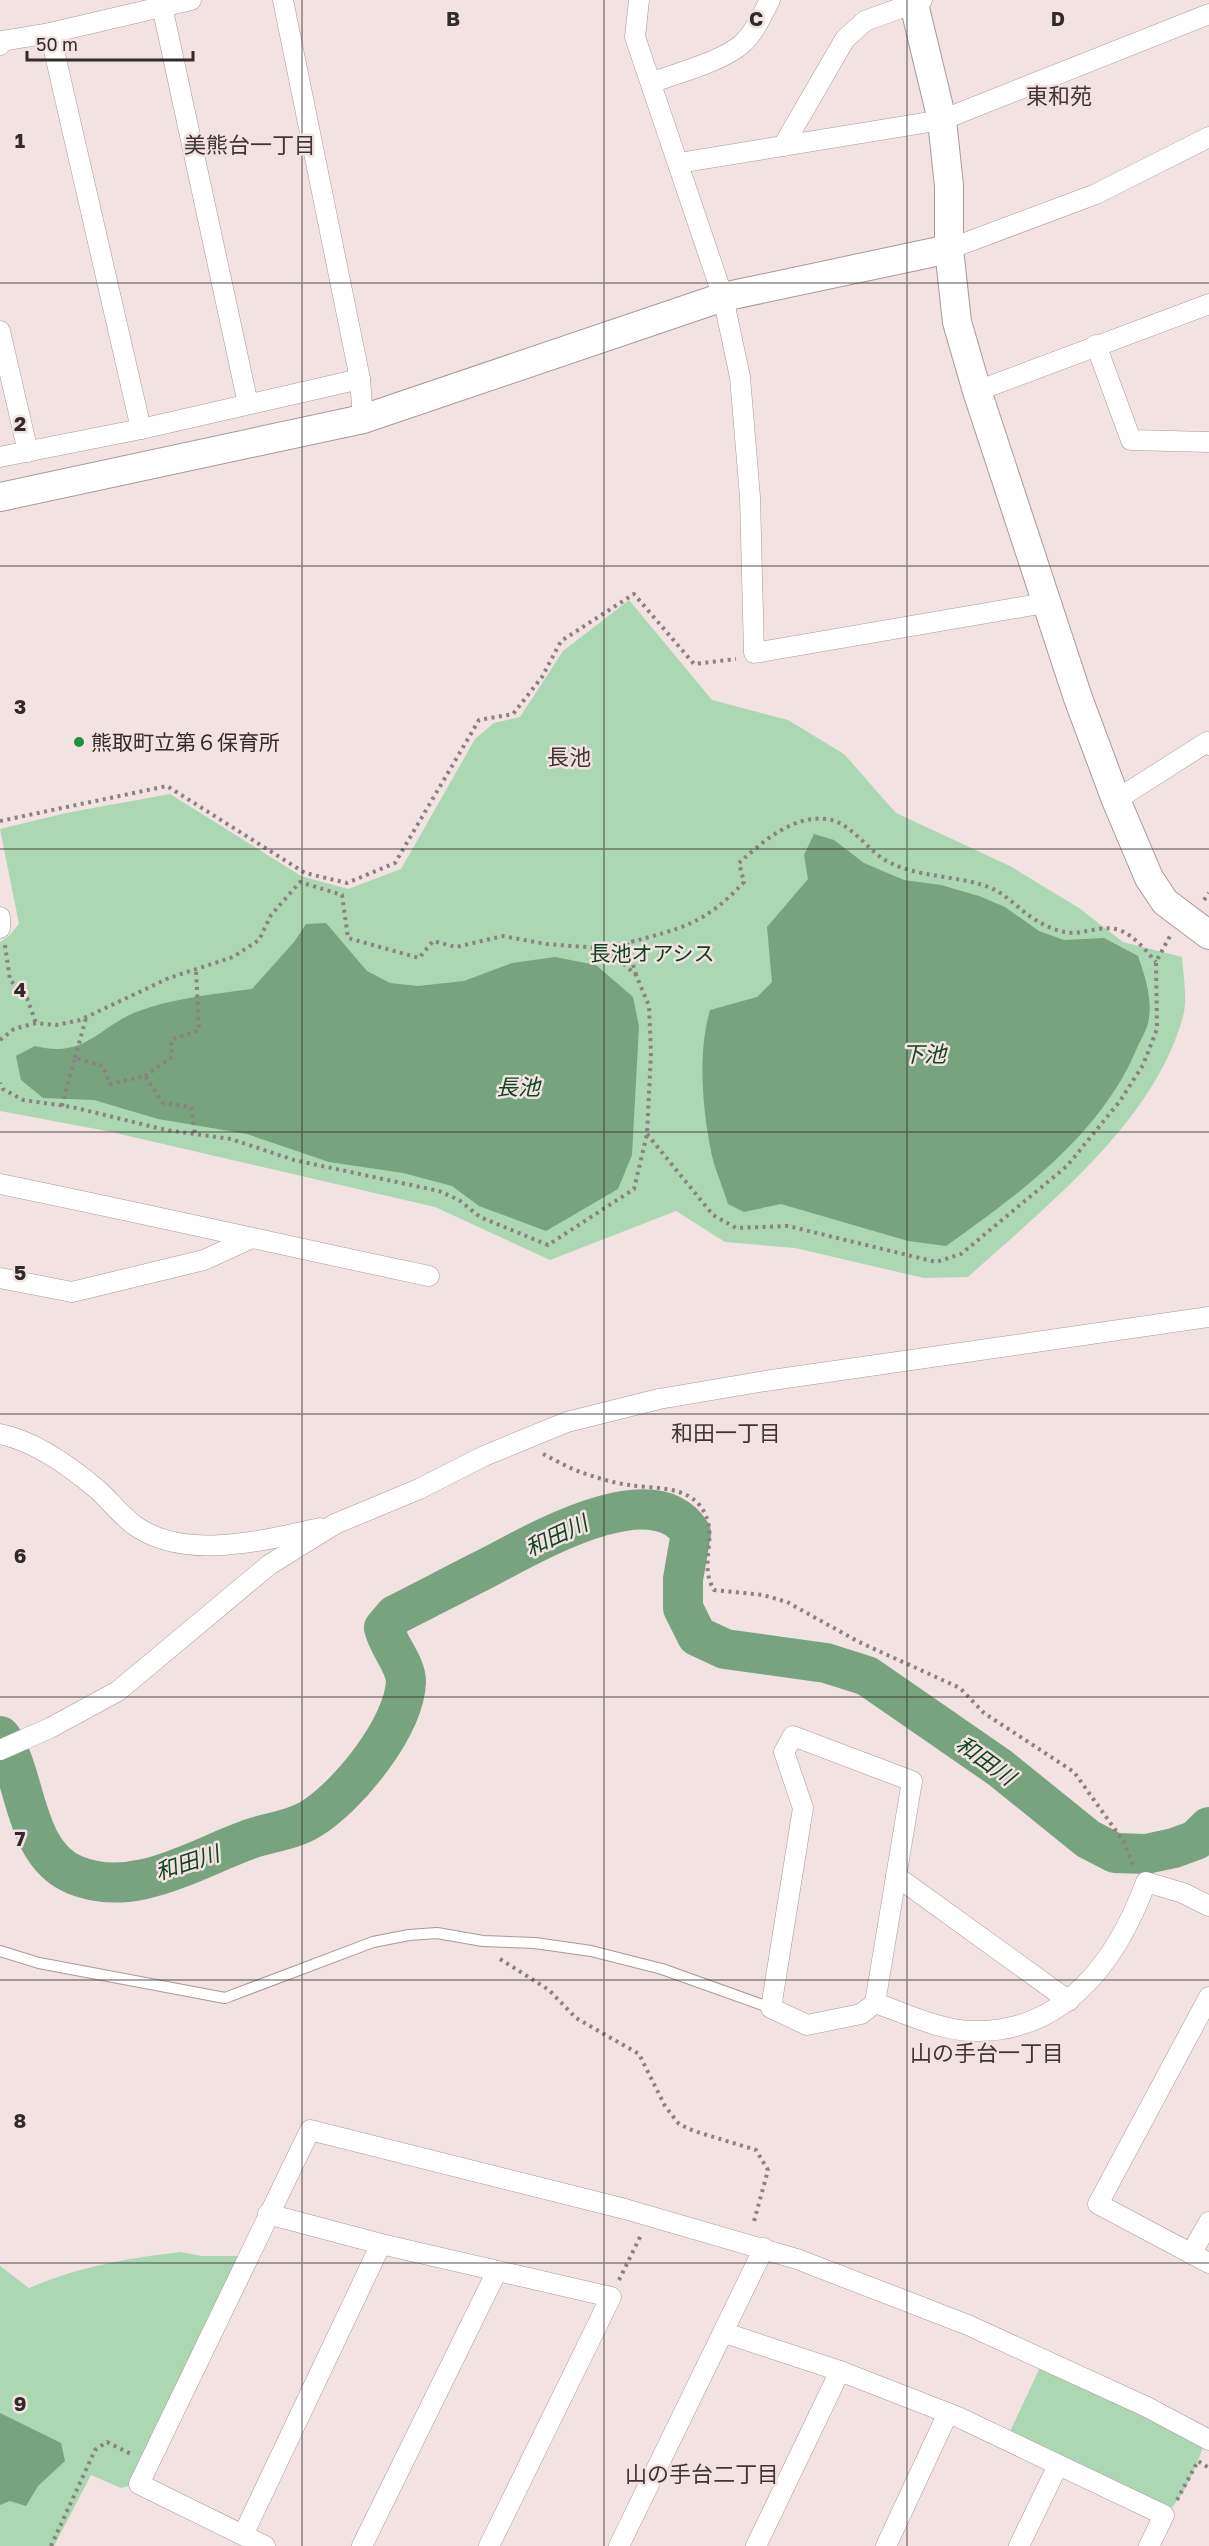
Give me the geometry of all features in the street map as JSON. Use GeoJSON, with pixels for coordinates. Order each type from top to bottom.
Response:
{"type":"FeatureCollection","features":[{"type":"Feature","properties":{"kind":"street"},"geometry":{"type":"LineString","coordinates":[[0,45],[2,41],[50,33],[191,0]]}},
{"type":"Feature","properties":{"kind":"street"},"geometry":{"type":"LineString","coordinates":[[283,0],[360,379],[363,419]]}},
{"type":"Feature","properties":{"kind":"street"},"geometry":{"type":"LineString","coordinates":[[639,0],[635,37],[723,297],[740,377],[750,497],[754,652],[1045,603]]}},
{"type":"Feature","properties":{"kind":"street"},"geometry":{"type":"LineString","coordinates":[[651,83],[726,54],[742,44],[757,25],[770,0]]}},
{"type":"Feature","properties":{"kind":"street"},"geometry":{"type":"LineString","coordinates":[[783,146],[845,39],[865,21],[916,1],[942,120],[949,186],[949,249],[957,322],[977,392],[1045,603],[1116,800],[1149,878],[1165,902],[1209,935]]}},
{"type":"Feature","properties":{"kind":"street"},"geometry":{"type":"LineString","coordinates":[[162,6],[248,404]]}},
{"type":"Feature","properties":{"kind":"street"},"geometry":{"type":"LineString","coordinates":[[679,163],[942,120],[1209,14]]}},
{"type":"Feature","properties":{"kind":"street"},"geometry":{"type":"LineString","coordinates":[[50,33],[141,429]]}},
{"type":"Feature","properties":{"kind":"street"},"geometry":{"type":"LineString","coordinates":[[0,497],[363,419],[723,297],[949,249],[1096,194],[1209,136]]}},
{"type":"Feature","properties":{"kind":"street"},"geometry":{"type":"LineString","coordinates":[[977,392],[1209,304]]}},
{"type":"Feature","properties":{"kind":"street"},"geometry":{"type":"LineString","coordinates":[[0,331],[27,452]]}},
{"type":"Feature","properties":{"kind":"street"},"geometry":{"type":"LineString","coordinates":[[1096,345],[1131,440],[1209,442]]}},
{"type":"Feature","properties":{"kind":"street"},"geometry":{"type":"LineString","coordinates":[[0,457],[141,429],[360,379]]}},
{"type":"Feature","properties":{"kind":"street"},"geometry":{"type":"LineString","coordinates":[[1116,800],[1207,742],[1209,745]]}},
{"type":"Feature","properties":{"kind":"street"},"geometry":{"type":"LineString","coordinates":[[0,1184],[151,1214],[250,1239],[429,1276]]}},
{"type":"Feature","properties":{"kind":"street"},"geometry":{"type":"LineString","coordinates":[[0,1278],[72,1292],[204,1260],[250,1239]]}},
{"type":"Feature","properties":{"kind":"street"},"geometry":{"type":"LineString","coordinates":[[0,1750],[50,1728],[118,1691],[269,1565],[335,1524],[419,1489],[523,1439],[567,1422],[658,1399],[923,1356],[1209,1317]]}},
{"type":"Feature","properties":{"kind":"street"},"geometry":{"type":"LineString","coordinates":[[0,1434],[12,1437],[61,1462],[98,1490],[135,1526],[172,1542],[218,1546],[335,1524]]}},
{"type":"Feature","properties":{"kind":"street"},"geometry":{"type":"LineString","coordinates":[[793,1736],[912,1781],[896,1876],[875,2003],[861,2014],[807,2025],[771,2008],[803,1808],[784,1752],[793,1736]]}},
{"type":"Feature","properties":{"kind":"street"},"geometry":{"type":"LineString","coordinates":[[896,1876],[1069,2001]]}},
{"type":"Feature","properties":{"kind":"street"},"geometry":{"type":"LineString","coordinates":[[875,2003],[934,2024],[971,2031],[1010,2028],[1042,2019],[1069,2001],[1111,1957],[1135,1912],[1146,1882],[1184,1893],[1209,1906]]}},
{"type":"Feature","properties":{"kind":"street"},"geometry":{"type":"LineString","coordinates":[[1209,1997],[1098,2204],[1209,2263]]}},
{"type":"Feature","properties":{"kind":"street"},"geometry":{"type":"LineString","coordinates":[[265,2546],[140,2484],[310,2130],[756,2246],[968,2325],[1148,2408],[1209,2440]]}},
{"type":"Feature","properties":{"kind":"street"},"geometry":{"type":"LineString","coordinates":[[268,2214],[381,2244],[610,2297],[489,2546]]}},
{"type":"Feature","properties":{"kind":"street"},"geometry":{"type":"LineString","coordinates":[[1191,2254],[1209,2222]]}},
{"type":"Feature","properties":{"kind":"street"},"geometry":{"type":"LineString","coordinates":[[243,2535],[381,2244]]}},
{"type":"Feature","properties":{"kind":"street"},"geometry":{"type":"LineString","coordinates":[[619,2546],[725,2333],[756,2246]]}},
{"type":"Feature","properties":{"kind":"street"},"geometry":{"type":"LineString","coordinates":[[362,2546],[497,2271]]}},
{"type":"Feature","properties":{"kind":"street"},"geometry":{"type":"LineString","coordinates":[[725,2333],[840,2372],[948,2413],[1164,2516],[1149,2546]]}},
{"type":"Feature","properties":{"kind":"street"},"geometry":{"type":"LineString","coordinates":[[756,2546],[840,2372]]}},
{"type":"Feature","properties":{"kind":"street"},"geometry":{"type":"LineString","coordinates":[[886,2546],[948,2413]]}},
{"type":"Feature","properties":{"kind":"street"},"geometry":{"type":"LineString","coordinates":[[1020,2546],[1058,2465]]}},
{"type":"Feature","properties":{"kind":"lane"},"geometry":{"type":"LineString","coordinates":[[0,1951],[39,1963],[225,1998],[373,1942],[409,1935],[437,1933],[483,1941],[535,1943],[591,1952],[662,1969],[771,2008]]}},
{"type":"Feature","properties":{"kind":"path"},"geometry":{"type":"LineString","coordinates":[[0,820],[167,786],[305,873],[346,883],[395,863],[479,720],[513,714],[542,676],[561,641],[634,594],[693,664],[749,658],[754,652]]}},
{"type":"Feature","properties":{"kind":"path"},"geometry":{"type":"LineString","coordinates":[[0,1083],[3,1089],[22,1100],[62,1106],[166,1130],[231,1139],[294,1160],[439,1191],[459,1200],[480,1217],[548,1245],[634,1189],[647,1134],[649,1006],[636,975],[627,944],[688,927],[721,907],[744,882],[739,862],[765,839],[807,820],[828,818],[852,832],[884,860],[912,873],[968,881],[992,889],[1038,922],[1066,933],[1089,929],[1118,929],[1136,940],[1156,962]]}},
{"type":"Feature","properties":{"kind":"path"},"geometry":{"type":"LineString","coordinates":[[0,1040],[14,1029],[36,1023],[56,1025],[86,1017],[168,978],[233,957],[259,940],[270,915],[300,882],[342,895],[348,938],[419,958],[433,941],[456,947],[503,936],[546,944],[598,948],[618,959],[636,975]]}},
{"type":"Feature","properties":{"kind":"path"},"geometry":{"type":"LineString","coordinates":[[647,1134],[712,1215],[736,1228],[788,1226],[936,1262],[961,1254],[1067,1166],[1093,1138],[1120,1101],[1143,1065],[1157,1029],[1156,962],[1181,914]]}},
{"type":"Feature","properties":{"kind":"path"},"geometry":{"type":"LineString","coordinates":[[1,924],[10,980],[27,998],[36,1023]]}},
{"type":"Feature","properties":{"kind":"path"},"geometry":{"type":"LineString","coordinates":[[75,1058],[103,1066],[110,1084],[145,1076],[172,1057],[171,1040],[199,1030],[196,970]]}},
{"type":"Feature","properties":{"kind":"path"},"geometry":{"type":"LineString","coordinates":[[62,1106],[86,1017]]}},
{"type":"Feature","properties":{"kind":"path"},"geometry":{"type":"LineString","coordinates":[[145,1076],[163,1103],[191,1107],[195,1134]]}},
{"type":"Feature","properties":{"kind":"path"},"geometry":{"type":"LineString","coordinates":[[523,1439],[543,1454],[579,1471],[628,1485],[686,1494],[701,1506],[711,1530],[707,1579],[714,1590],[763,1594],[787,1602],[859,1642],[960,1688],[984,1713],[1074,1772],[1124,1842],[1131,1864]]}},
{"type":"Feature","properties":{"kind":"path"},"geometry":{"type":"LineString","coordinates":[[483,1941],[498,1958],[549,1990],[576,2018],[639,2054],[665,2106],[679,2124],[694,2131],[756,2150],[768,2169],[756,2246]]}},
{"type":"Feature","properties":{"kind":"path"},"geometry":{"type":"LineString","coordinates":[[610,2297],[650,2217]]}},
{"type":"Feature","properties":{"kind":"path"},"geometry":{"type":"LineString","coordinates":[[51,2546],[94,2450],[107,2442],[150,2462]]}},
{"type":"Feature","properties":{"kind":"path"},"geometry":{"type":"LineString","coordinates":[[1164,2516],[1173,2508],[1198,2461],[1209,2468]]}},
{"type":"Feature","properties":{"kind":"green space","name":"長池オアシス"},"geometry":{"type":"Polygon","coordinates":[[[629,600],[712,700],[788,720],[844,754],[896,813],[1010,866],[1079,908],[1123,942],[1182,957],[1185,995],[1183,1016],[1169,1055],[1149,1092],[1094,1160],[1031,1221],[968,1277],[924,1278],[795,1248],[725,1242],[676,1211],[550,1260],[435,1207],[107,1131],[0,1111],[0,942],[19,924],[0,829],[66,813],[170,794],[301,876],[348,889],[401,869],[475,739],[494,723],[520,717],[563,651],[629,600]]]}},
{"type":"Feature","properties":{"kind":"green space"},"geometry":{"type":"Polygon","coordinates":[[[181,2252],[201,2256],[249,2256],[139,2484],[121,2488],[91,2475],[54,2546],[0,2546],[0,2266],[29,2288],[66,2274],[104,2264],[181,2252]]]}},
{"type":"Feature","properties":{"kind":"green space"},"geometry":{"type":"Polygon","coordinates":[[[1044,2359],[1206,2439],[1184,2490],[1164,2515],[1006,2440],[1044,2359]]]}},
{"type":"Feature","properties":{"kind":"water","name":"下池"},"geometry":{"type":"Polygon","coordinates":[[[814,834],[834,840],[864,863],[904,880],[941,885],[979,896],[1005,907],[1039,931],[1064,940],[1104,938],[1138,956],[1143,971],[1150,1002],[1147,1026],[1122,1079],[1103,1107],[1081,1134],[1030,1183],[946,1246],[908,1241],[781,1204],[744,1212],[728,1204],[715,1168],[707,1130],[702,1078],[706,1026],[710,1010],[757,997],[772,982],[767,927],[808,879],[804,855],[814,834]]]}},
{"type":"Feature","properties":{"kind":"water","name":"長池"},"geometry":{"type":"Polygon","coordinates":[[[326,923],[367,971],[390,983],[418,986],[464,981],[512,963],[555,957],[596,965],[633,997],[639,1026],[632,1155],[618,1189],[546,1231],[479,1206],[452,1186],[403,1173],[329,1162],[247,1134],[158,1119],[94,1100],[43,1098],[21,1080],[16,1056],[35,1046],[53,1049],[80,1045],[139,1011],[195,997],[252,989],[294,942],[306,924],[326,923]]]}},
{"type":"Feature","properties":{"kind":"water"},"geometry":{"type":"Polygon","coordinates":[[[0,2413],[61,2443],[65,2461],[38,2486],[26,2506],[10,2501],[0,2505],[0,2413]]]}},
{"type":"Feature","properties":{"kind":"waterway","name":"和田川"},"geometry":{"type":"LineString","coordinates":[[0,1736],[12,1760],[27,1809],[40,1841],[60,1866],[75,1875],[98,1881],[121,1882],[166,1873],[253,1838],[289,1829],[309,1820],[324,1810],[356,1779],[384,1740],[403,1700],[405,1675],[384,1628],[395,1615],[560,1531],[621,1512],[649,1510],[673,1516],[691,1533],[683,1579],[683,1608],[697,1636],[725,1649],[826,1663],[867,1676],[1000,1768],[1088,1839],[1115,1853],[1146,1854],[1174,1848],[1196,1840],[1209,1827]]}},
{"type":"Feature","properties":{"kind":"place","name":"熊取町立第６保育所"},"geometry":{"type":"Point","coordinates":[79,742]}},
{"type":"Feature","properties":{"kind":"district","name":"東和苑"},"geometry":{"type":"Point","coordinates":[1059,95]}},
{"type":"Feature","properties":{"kind":"district","name":"美熊台一丁目"},"geometry":{"type":"Point","coordinates":[250,144]}},
{"type":"Feature","properties":{"kind":"district","name":"長池"},"geometry":{"type":"Point","coordinates":[569,756]}},
{"type":"Feature","properties":{"kind":"district","name":"和田一丁目"},"geometry":{"type":"Point","coordinates":[726,1432]}},
{"type":"Feature","properties":{"kind":"district","name":"山の手台一丁目"},"geometry":{"type":"Point","coordinates":[987,2052]}},
{"type":"Feature","properties":{"kind":"district","name":"山の手台二丁目"},"geometry":{"type":"Point","coordinates":[702,2473]}}]}
